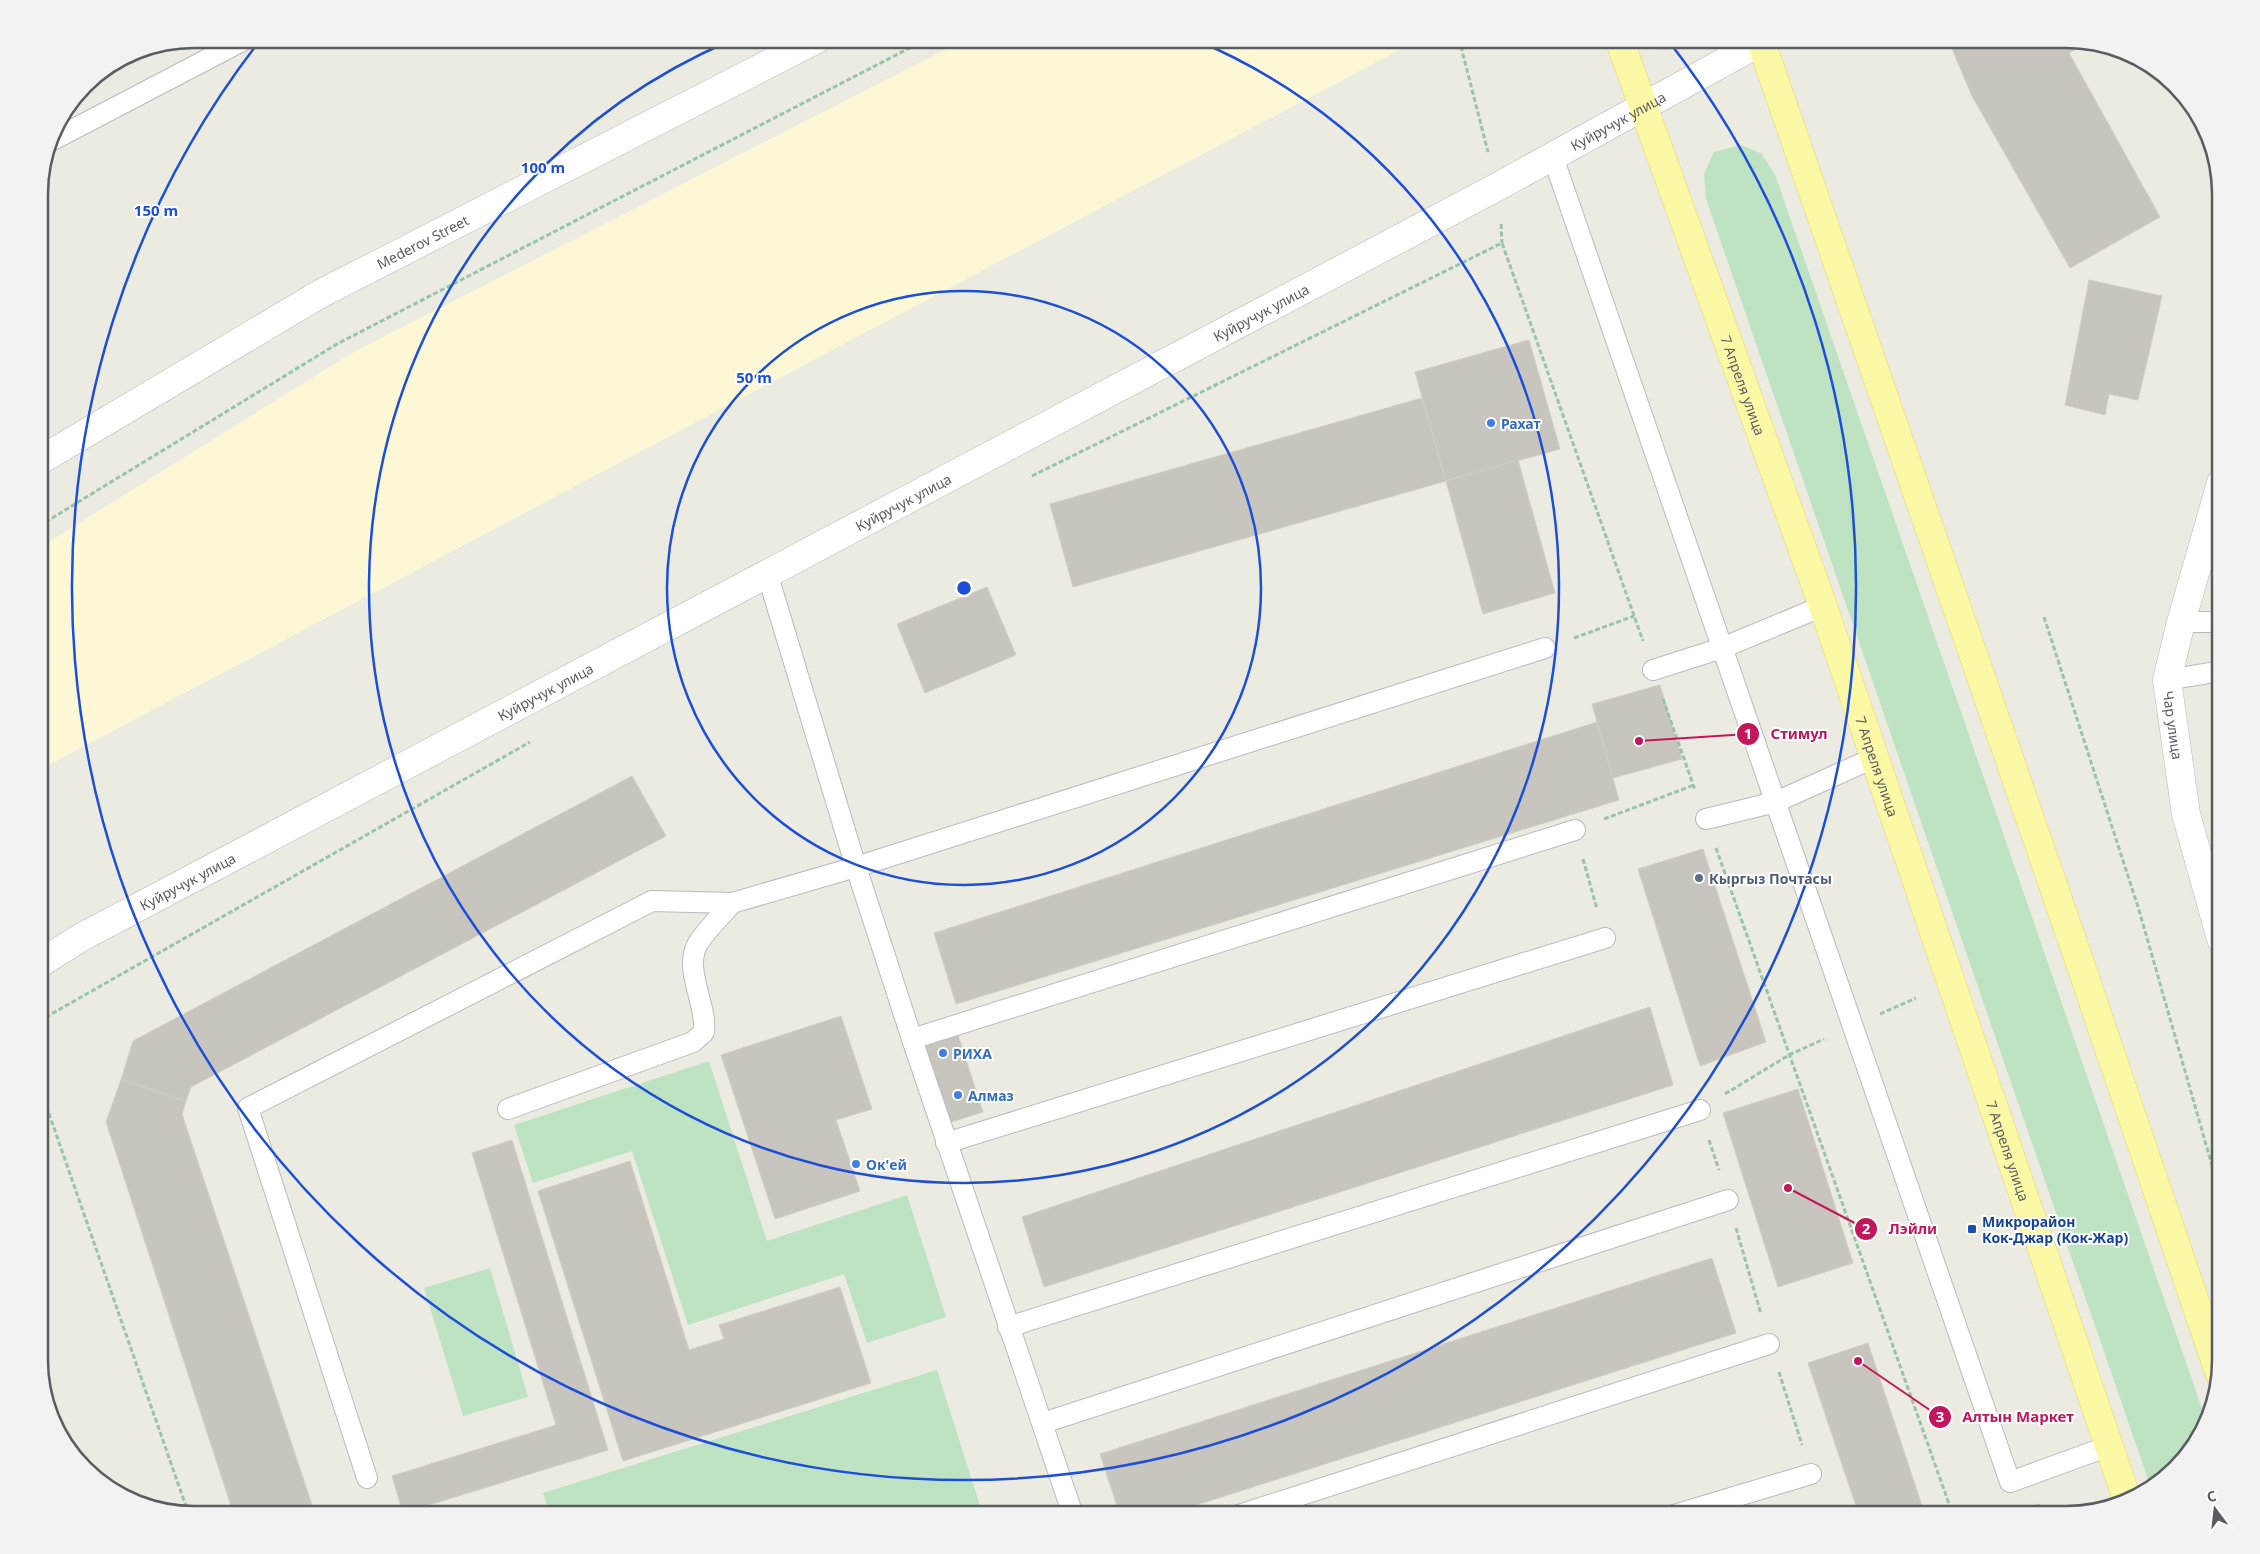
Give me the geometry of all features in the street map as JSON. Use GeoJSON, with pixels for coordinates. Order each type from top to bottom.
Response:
{"type":"FeatureCollection","features":[{"type":"Feature","properties":{"kind":"main road","name":"7 Апреля улица"},"geometry":{"type":"LineString","coordinates":[[1622,48],[1876,757],[2126,1493]]}},
{"type":"Feature","properties":{"kind":"main road"},"geometry":{"type":"LineString","coordinates":[[1765,48],[2212,1351]]}},
{"type":"Feature","properties":{"kind":"street","name":"Mederov Street"},"geometry":{"type":"LineString","coordinates":[[48,456],[320,294],[799,48]]}},
{"type":"Feature","properties":{"kind":"street","name":"Куйручук улица"},"geometry":{"type":"LineString","coordinates":[[48,958],[80,938],[767,572],[1553,157],[1748,48]]}},
{"type":"Feature","properties":{"kind":"street","name":"Чар улица"},"geometry":{"type":"LineString","coordinates":[[2212,514],[2181,622],[2168,680],[2186,814],[2212,907]]}},
{"type":"Feature","properties":{"kind":"lane"},"geometry":{"type":"LineString","coordinates":[[60,136],[229,48]]}},
{"type":"Feature","properties":{"kind":"lane"},"geometry":{"type":"LineString","coordinates":[[1553,157],[2010,1482],[2110,1446]]}},
{"type":"Feature","properties":{"kind":"lane"},"geometry":{"type":"LineString","coordinates":[[767,572],[856,867],[946,1143],[1071,1506]]}},
{"type":"Feature","properties":{"kind":"lane"},"geometry":{"type":"LineString","coordinates":[[1653,670],[1722,648],[1823,606]]}},
{"type":"Feature","properties":{"kind":"lane"},"geometry":{"type":"LineString","coordinates":[[2181,622],[2212,622]]}},
{"type":"Feature","properties":{"kind":"lane"},"geometry":{"type":"LineString","coordinates":[[367,1478],[248,1108],[652,901],[732,904],[856,867],[1545,648]]}},
{"type":"Feature","properties":{"kind":"lane"},"geometry":{"type":"LineString","coordinates":[[2168,680],[2212,673]]}},
{"type":"Feature","properties":{"kind":"lane"},"geometry":{"type":"LineString","coordinates":[[1706,819],[1776,802],[1876,757]]}},
{"type":"Feature","properties":{"kind":"lane"},"geometry":{"type":"LineString","coordinates":[[912,1039],[1575,830]]}},
{"type":"Feature","properties":{"kind":"lane"},"geometry":{"type":"LineString","coordinates":[[508,1109],[693,1042],[704,1032],[705,1019],[693,972],[697,946],[732,904]]}},
{"type":"Feature","properties":{"kind":"lane"},"geometry":{"type":"LineString","coordinates":[[946,1143],[1606,938]]}},
{"type":"Feature","properties":{"kind":"lane"},"geometry":{"type":"LineString","coordinates":[[1008,1327],[1700,1110]]}},
{"type":"Feature","properties":{"kind":"lane"},"geometry":{"type":"LineString","coordinates":[[1043,1423],[1728,1200]]}},
{"type":"Feature","properties":{"kind":"lane"},"geometry":{"type":"LineString","coordinates":[[1267,1506],[1770,1344]]}},
{"type":"Feature","properties":{"kind":"lane"},"geometry":{"type":"LineString","coordinates":[[1704,1506],[1811,1474]]}},
{"type":"Feature","properties":{"kind":"path"},"geometry":{"type":"LineString","coordinates":[[48,521],[338,344],[910,48]]}},
{"type":"Feature","properties":{"kind":"path"},"geometry":{"type":"LineString","coordinates":[[1462,48],[1481,126]]}},
{"type":"Feature","properties":{"kind":"path"},"geometry":{"type":"LineString","coordinates":[[1545,648],[1634,616]]}},
{"type":"Feature","properties":{"kind":"path"},"geometry":{"type":"LineString","coordinates":[[2044,618],[2138,910],[2212,1166]]}},
{"type":"Feature","properties":{"kind":"path"},"geometry":{"type":"LineString","coordinates":[[1606,938],[1575,830],[1694,785]]}},
{"type":"Feature","properties":{"kind":"path"},"geometry":{"type":"LineString","coordinates":[[48,1111],[186,1506]]}},
{"type":"Feature","properties":{"kind":"shaded area"},"geometry":{"type":"Polygon","coordinates":[[[948,48],[1403,48],[48,765],[48,542],[352,353],[948,48]]]}},
{"type":"Feature","properties":{"kind":"green space"},"geometry":{"type":"Polygon","coordinates":[[[1654,48],[1676,48],[1666,50],[1654,48]]]}},
{"type":"Feature","properties":{"kind":"green space"},"geometry":{"type":"Polygon","coordinates":[[[1742,145],[1762,154],[1776,177],[2203,1411],[2188,1442],[2176,1457],[2149,1481],[1706,199],[1704,174],[1714,152],[1742,145]]]}},
{"type":"Feature","properties":{"kind":"green space"},"geometry":{"type":"Polygon","coordinates":[[[709,1061],[767,1241],[907,1195],[946,1317],[867,1343],[844,1274],[688,1325],[632,1151],[533,1183],[514,1125],[709,1061]]]}},
{"type":"Feature","properties":{"kind":"green space"},"geometry":{"type":"Polygon","coordinates":[[[490,1268],[528,1397],[463,1416],[424,1288],[490,1268]]]}},
{"type":"Feature","properties":{"kind":"green space"},"geometry":{"type":"Polygon","coordinates":[[[937,1370],[980,1506],[547,1506],[543,1493],[937,1370]]]}},
{"type":"Feature","properties":{"kind":"building"},"geometry":{"type":"Polygon","coordinates":[[[1952,48],[2077,49],[2069,53],[2160,217],[2070,268],[1972,96],[1952,48]]]}},
{"type":"Feature","properties":{"kind":"building"},"geometry":{"type":"Polygon","coordinates":[[[2089,280],[2162,296],[2138,400],[2109,394],[2105,415],[2065,405],[2089,280]]]}},
{"type":"Feature","properties":{"kind":"building","name":"Рахат"},"geometry":{"type":"Polygon","coordinates":[[[1529,340],[1560,449],[1446,481],[1415,372],[1529,340]]]}},
{"type":"Feature","properties":{"kind":"building"},"geometry":{"type":"Polygon","coordinates":[[[1422,398],[1446,481],[1073,587],[1050,504],[1422,398]]]}},
{"type":"Feature","properties":{"kind":"building"},"geometry":{"type":"Polygon","coordinates":[[[1518,460],[1555,593],[1483,614],[1446,481],[1518,460]]]}},
{"type":"Feature","properties":{"kind":"building"},"geometry":{"type":"Polygon","coordinates":[[[987,587],[1016,655],[925,693],[897,624],[987,587]]]}},
{"type":"Feature","properties":{"kind":"building"},"geometry":{"type":"Polygon","coordinates":[[[1660,685],[1682,759],[1613,778],[1592,704],[1660,685]]]}},
{"type":"Feature","properties":{"kind":"building"},"geometry":{"type":"Polygon","coordinates":[[[1597,722],[1619,800],[956,1004],[934,933],[1597,722]]]}},
{"type":"Feature","properties":{"kind":"building"},"geometry":{"type":"Polygon","coordinates":[[[632,776],[666,836],[191,1087],[186,1101],[121,1080],[133,1041],[632,776]]]}},
{"type":"Feature","properties":{"kind":"building"},"geometry":{"type":"Polygon","coordinates":[[[1703,849],[1766,1042],[1700,1066],[1638,869],[1703,849]]]}},
{"type":"Feature","properties":{"kind":"building"},"geometry":{"type":"Polygon","coordinates":[[[1650,1007],[1673,1085],[1044,1287],[1022,1217],[1650,1007]]]}},
{"type":"Feature","properties":{"kind":"building"},"geometry":{"type":"Polygon","coordinates":[[[841,1016],[872,1109],[836,1120],[860,1191],[775,1219],[721,1055],[841,1016]]]}},
{"type":"Feature","properties":{"kind":"building"},"geometry":{"type":"Polygon","coordinates":[[[956,1029],[983,1112],[948,1123],[921,1040],[956,1029]]]}},
{"type":"Feature","properties":{"kind":"building"},"geometry":{"type":"Polygon","coordinates":[[[121,1080],[186,1101],[182,1114],[312,1506],[231,1506],[106,1122],[121,1080]]]}},
{"type":"Feature","properties":{"kind":"building"},"geometry":{"type":"Polygon","coordinates":[[[1798,1089],[1853,1263],[1778,1287],[1723,1113],[1798,1089]]]}},
{"type":"Feature","properties":{"kind":"building"},"geometry":{"type":"Polygon","coordinates":[[[512,1140],[608,1450],[426,1506],[401,1506],[392,1476],[556,1425],[472,1153],[512,1140]]]}},
{"type":"Feature","properties":{"kind":"building"},"geometry":{"type":"Polygon","coordinates":[[[630,1161],[689,1350],[724,1339],[719,1325],[840,1287],[871,1383],[623,1461],[538,1191],[630,1161]]]}},
{"type":"Feature","properties":{"kind":"building"},"geometry":{"type":"Polygon","coordinates":[[[1712,1258],[1736,1333],[1193,1506],[1117,1506],[1100,1454],[1712,1258]]]}},
{"type":"Feature","properties":{"kind":"building"},"geometry":{"type":"Polygon","coordinates":[[[1868,1343],[1922,1506],[1856,1506],[1808,1363],[1868,1343]]]}},
{"type":"Feature","properties":{"kind":"place","name":"Рахат"},"geometry":{"type":"Point","coordinates":[1491,423]}},
{"type":"Feature","properties":{"kind":"place","name":"Стимул"},"geometry":{"type":"Point","coordinates":[1639,741]}},
{"type":"Feature","properties":{"kind":"place","name":"Кыргыз Почтасы"},"geometry":{"type":"Point","coordinates":[1699,878]}},
{"type":"Feature","properties":{"kind":"place","name":"РИХА"},"geometry":{"type":"Point","coordinates":[943,1053]}},
{"type":"Feature","properties":{"kind":"place","name":"Алмаз"},"geometry":{"type":"Point","coordinates":[958,1095]}},
{"type":"Feature","properties":{"kind":"place","name":"Ок'ей"},"geometry":{"type":"Point","coordinates":[856,1164]}},
{"type":"Feature","properties":{"kind":"place","name":"Лэйли"},"geometry":{"type":"Point","coordinates":[1788,1188]}},
{"type":"Feature","properties":{"kind":"place","name":"Микрорайон Кок-Джар (Кок-Жар)"},"geometry":{"type":"Point","coordinates":[1972,1229]}},
{"type":"Feature","properties":{"kind":"place","name":"Алтын Маркет"},"geometry":{"type":"Point","coordinates":[1858,1361]}}]}
